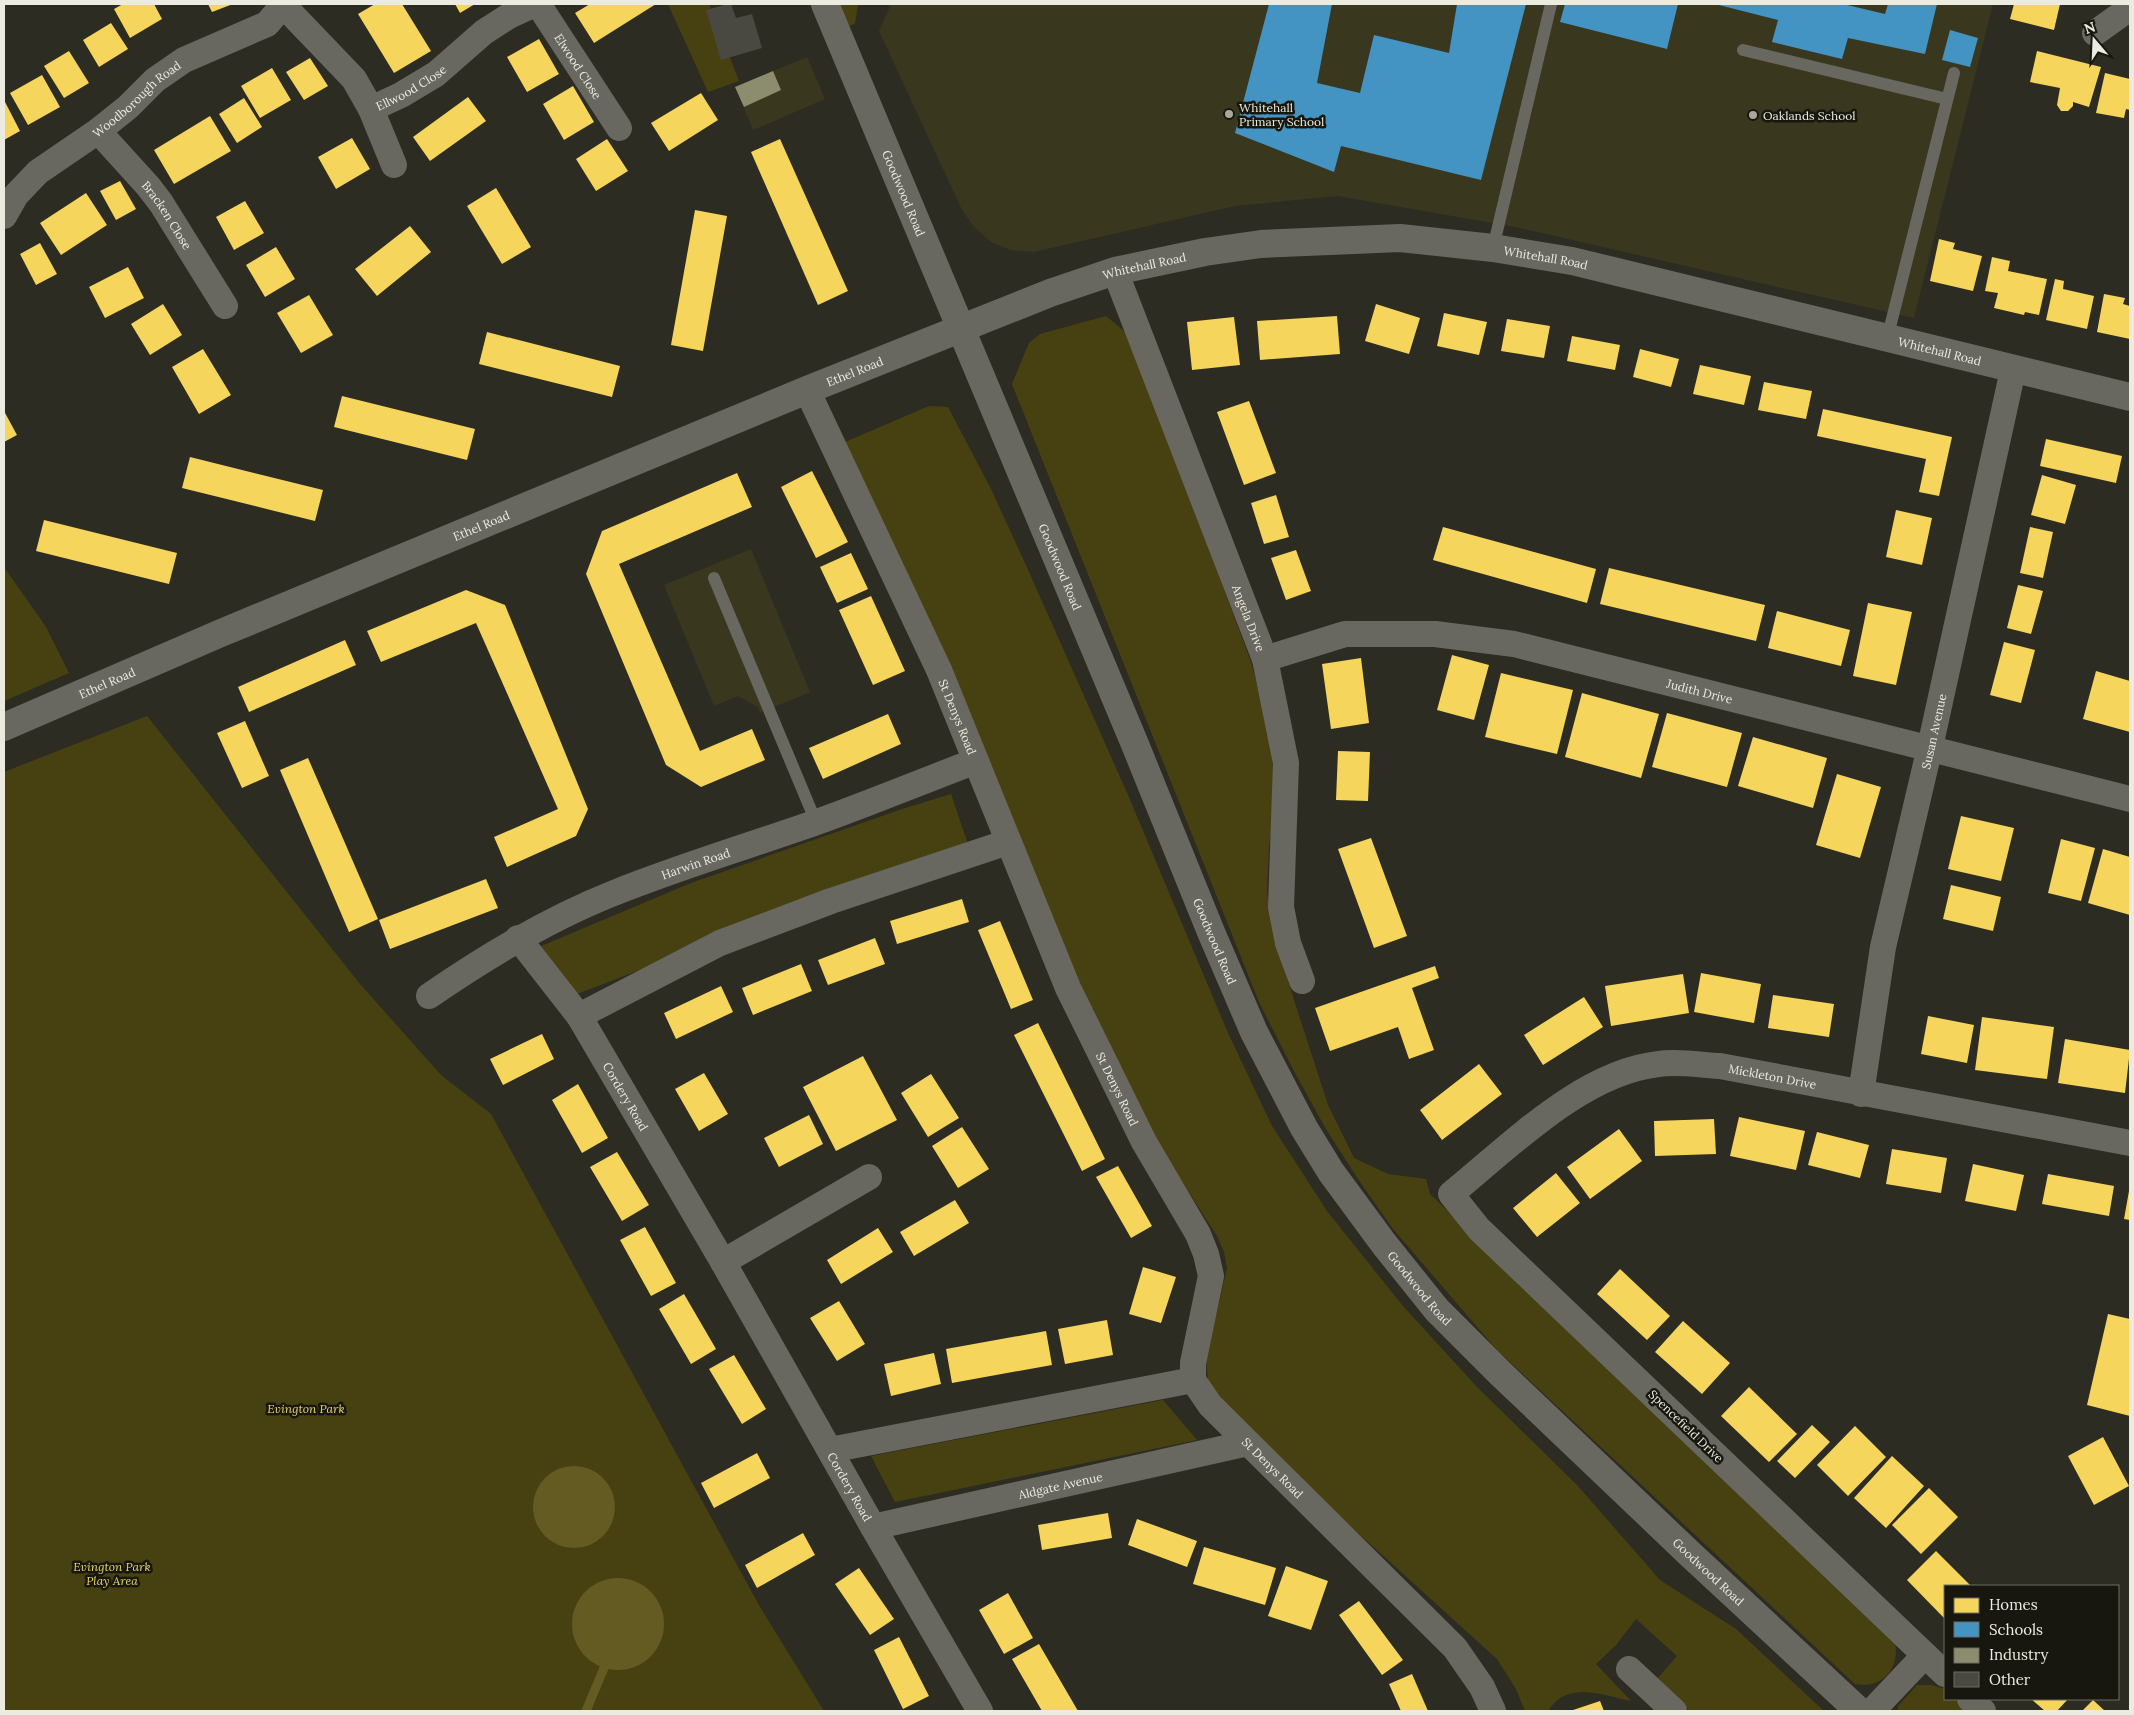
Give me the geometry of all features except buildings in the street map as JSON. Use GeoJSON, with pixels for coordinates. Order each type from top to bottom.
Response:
{"type":"FeatureCollection","features":[{"type":"Feature","properties":{"kind":"street","name":"Ellwood Close"},"geometry":{"type":"LineString","coordinates":[[284,5],[354,78],[371,109],[401,95],[436,74],[484,32],[509,16],[537,4]]}},
{"type":"Feature","properties":{"kind":"street","name":"Elwood Close"},"geometry":{"type":"LineString","coordinates":[[537,4],[619,128]]}},
{"type":"Feature","properties":{"kind":"street","name":"Goodwood Road"},"geometry":{"type":"LineString","coordinates":[[825,4],[1250,1023],[1304,1128],[1331,1172],[1384,1244],[1437,1310],[1655,1522],[1859,1711]]}},
{"type":"Feature","properties":{"kind":"street","name":"Woodborough Road"},"geometry":{"type":"LineString","coordinates":[[8,199],[38,172],[98,131],[128,107],[155,80],[184,60],[267,24],[284,5]]}},
{"type":"Feature","properties":{"kind":"street"},"geometry":{"type":"LineString","coordinates":[[2095,33],[2130,8]]}},
{"type":"Feature","properties":{"kind":"street"},"geometry":{"type":"LineString","coordinates":[[371,109],[394,166]]}},
{"type":"Feature","properties":{"kind":"street","name":"Bracken Close"},"geometry":{"type":"LineString","coordinates":[[98,131],[152,192],[225,306]]}},
{"type":"Feature","properties":{"kind":"street","name":"Whitehall Road"},"geometry":{"type":"LineString","coordinates":[[960,329],[1050,293],[1115,271],[1205,252],[1261,244],[1400,238],[1493,248],[1572,261],[2130,397]]}},
{"type":"Feature","properties":{"kind":"street","name":"Angela Drive"},"geometry":{"type":"LineString","coordinates":[[1115,271],[1265,659],[1286,763],[1281,907],[1288,942],[1302,981]]}},
{"type":"Feature","properties":{"kind":"street","name":"Ethel Road"},"geometry":{"type":"LineString","coordinates":[[4,727],[230,630],[807,390],[960,329]]}},
{"type":"Feature","properties":{"kind":"street","name":"Susan Avenue"},"geometry":{"type":"LineString","coordinates":[[1861,1094],[1882,947],[1930,747],[2013,370]]}},
{"type":"Feature","properties":{"kind":"street","name":"St Denys Road"},"geometry":{"type":"LineString","coordinates":[[807,390],[939,670],[1068,988],[1144,1142],[1198,1234],[1206,1254],[1211,1276],[1193,1363],[1193,1380],[1210,1405],[1455,1648],[1482,1687],[1493,1711]]}},
{"type":"Feature","properties":{"kind":"street","name":"Judith Drive"},"geometry":{"type":"LineString","coordinates":[[1265,659],[1345,634],[1435,634],[1514,644],[1930,747],[2130,799]]}},
{"type":"Feature","properties":{"kind":"street","name":"Harwin Road"},"geometry":{"type":"LineString","coordinates":[[429,996],[475,964],[518,938],[612,893],[710,856],[816,822],[976,761]]}},
{"type":"Feature","properties":{"kind":"street"},"geometry":{"type":"LineString","coordinates":[[579,1016],[720,943],[831,901],[1008,842]]}},
{"type":"Feature","properties":{"kind":"street","name":"Cordery Road"},"geometry":{"type":"LineString","coordinates":[[518,938],[579,1016],[723,1262],[980,1711]]}},
{"type":"Feature","properties":{"kind":"street","name":"Mickleton Drive"},"geometry":{"type":"LineString","coordinates":[[1451,1194],[1555,1108],[1612,1074],[1659,1063],[1720,1066],[2130,1143]]}},
{"type":"Feature","properties":{"kind":"street"},"geometry":{"type":"LineString","coordinates":[[723,1262],[869,1177]]}},
{"type":"Feature","properties":{"kind":"street","name":"Spencefield Drive"},"geometry":{"type":"LineString","coordinates":[[1451,1194],[1479,1229],[1944,1673]]}},
{"type":"Feature","properties":{"kind":"street"},"geometry":{"type":"LineString","coordinates":[[830,1450],[1193,1380]]}},
{"type":"Feature","properties":{"kind":"street","name":"Aldgate Avenue"},"geometry":{"type":"LineString","coordinates":[[873,1527],[1248,1443]]}},
{"type":"Feature","properties":{"kind":"street"},"geometry":{"type":"LineString","coordinates":[[1872,1711],[1926,1655]]}},
{"type":"Feature","properties":{"kind":"street"},"geometry":{"type":"LineString","coordinates":[[1629,1669],[1674,1711]]}},
{"type":"Feature","properties":{"kind":"street"},"geometry":{"type":"LineString","coordinates":[[1971,1700],[1983,1711]]}},
{"type":"Feature","properties":{"kind":"lane"},"geometry":{"type":"LineString","coordinates":[[1493,248],[1551,4]]}},
{"type":"Feature","properties":{"kind":"lane"},"geometry":{"type":"LineString","coordinates":[[1743,50],[1948,99]]}},
{"type":"Feature","properties":{"kind":"lane"},"geometry":{"type":"LineString","coordinates":[[1887,339],[1954,72]]}},
{"type":"Feature","properties":{"kind":"lane"},"geometry":{"type":"LineString","coordinates":[[714,578],[816,822]]}},
{"type":"Feature","properties":{"kind":"shaded area"},"geometry":{"type":"Polygon","coordinates":[[[891,4],[1993,4],[1914,318],[1515,227],[1338,196],[1235,206],[1034,252],[1010,250],[991,242],[974,227],[962,210],[879,31],[891,4]]]}},
{"type":"Feature","properties":{"kind":"shaded area"},"geometry":{"type":"Polygon","coordinates":[[[807,57],[825,99],[753,130],[735,87],[807,57]]]}},
{"type":"Feature","properties":{"kind":"shaded area"},"geometry":{"type":"Polygon","coordinates":[[[751,549],[810,692],[760,713],[758,707],[738,696],[714,706],[664,585],[751,549]]]}},
{"type":"Feature","properties":{"kind":"shaded area"},"geometry":{"type":"Polygon","coordinates":[[[574,1466],[590,1469],[603,1478],[612,1491],[615,1507],[612,1523],[603,1536],[590,1545],[574,1548],[558,1545],[545,1536],[536,1523],[533,1507],[536,1491],[545,1478],[558,1469],[574,1466]]]}},
{"type":"Feature","properties":{"kind":"shaded area"},"geometry":{"type":"Polygon","coordinates":[[[618,1578],[635,1582],[650,1592],[660,1607],[664,1624],[660,1641],[650,1656],[635,1666],[618,1670],[601,1666],[586,1656],[576,1641],[572,1624],[576,1607],[586,1592],[601,1582],[618,1578]]]}},
{"type":"Feature","properties":{"kind":"green space"},"geometry":{"type":"Polygon","coordinates":[[[668,4],[709,4],[739,81],[708,92],[668,4]]]}},
{"type":"Feature","properties":{"kind":"green space"},"geometry":{"type":"Polygon","coordinates":[[[838,4],[858,4],[855,24],[848,26],[838,4]]]}},
{"type":"Feature","properties":{"kind":"green space"},"geometry":{"type":"Polygon","coordinates":[[[1106,316],[1130,336],[1251,662],[1269,730],[1276,796],[1269,846],[1267,892],[1274,938],[1328,1105],[1354,1158],[1388,1174],[1426,1179],[1430,1194],[1895,1642],[1895,1660],[1892,1668],[1881,1680],[1865,1685],[1855,1684],[1497,1350],[1393,1229],[1326,1129],[1259,1002],[1012,384],[1029,343],[1040,334],[1106,316]]]}},
{"type":"Feature","properties":{"kind":"green space"},"geometry":{"type":"Polygon","coordinates":[[[929,406],[948,407],[991,489],[1128,795],[1228,1033],[1272,1126],[1327,1211],[1403,1306],[1477,1387],[1577,1485],[1660,1580],[1736,1629],[1824,1711],[1690,1711],[1656,1680],[1677,1656],[1636,1619],[1616,1645],[1596,1664],[1631,1701],[1597,1693],[1575,1693],[1556,1701],[1548,1711],[1525,1711],[1516,1689],[1497,1659],[1325,1503],[1217,1395],[1208,1380],[1206,1359],[1227,1268],[1224,1252],[1217,1236],[1156,1141],[1089,1005],[845,442],[929,406]]]}},
{"type":"Feature","properties":{"kind":"green space"},"geometry":{"type":"Polygon","coordinates":[[[4,567],[46,627],[69,673],[4,701],[4,567]]]}},
{"type":"Feature","properties":{"kind":"green space","name":"Evington Park"},"geometry":{"type":"Polygon","coordinates":[[[147,716],[360,984],[441,1075],[491,1114],[760,1607],[824,1711],[4,1711],[4,772],[147,716]]]}},
{"type":"Feature","properties":{"kind":"green space"},"geometry":{"type":"Polygon","coordinates":[[[951,794],[968,844],[572,996],[534,949],[691,883],[902,809],[951,794]]]}},
{"type":"Feature","properties":{"kind":"green space"},"geometry":{"type":"Polygon","coordinates":[[[1163,1400],[1197,1440],[895,1502],[871,1456],[1163,1400]]]}},
{"type":"Feature","properties":{"kind":"green space"},"geometry":{"type":"Polygon","coordinates":[[[1917,1685],[1931,1685],[1944,1689],[1944,1700],[1956,1700],[1966,1711],[1898,1711],[1898,1706],[1917,1685]]]}},
{"type":"Feature","properties":{"kind":"waterway"},"geometry":{"type":"LineString","coordinates":[[586,1711],[604,1668]]}},
{"type":"Feature","properties":{"kind":"place","name":"Whitehall Primary School"},"geometry":{"type":"Point","coordinates":[1229,114]}},
{"type":"Feature","properties":{"kind":"place","name":"Oaklands School"},"geometry":{"type":"Point","coordinates":[1753,115]}},
{"type":"Feature","properties":{"kind":"park label","name":"Evington Park Play Area"},"geometry":{"type":"Point","coordinates":[112,1573]}}]}
